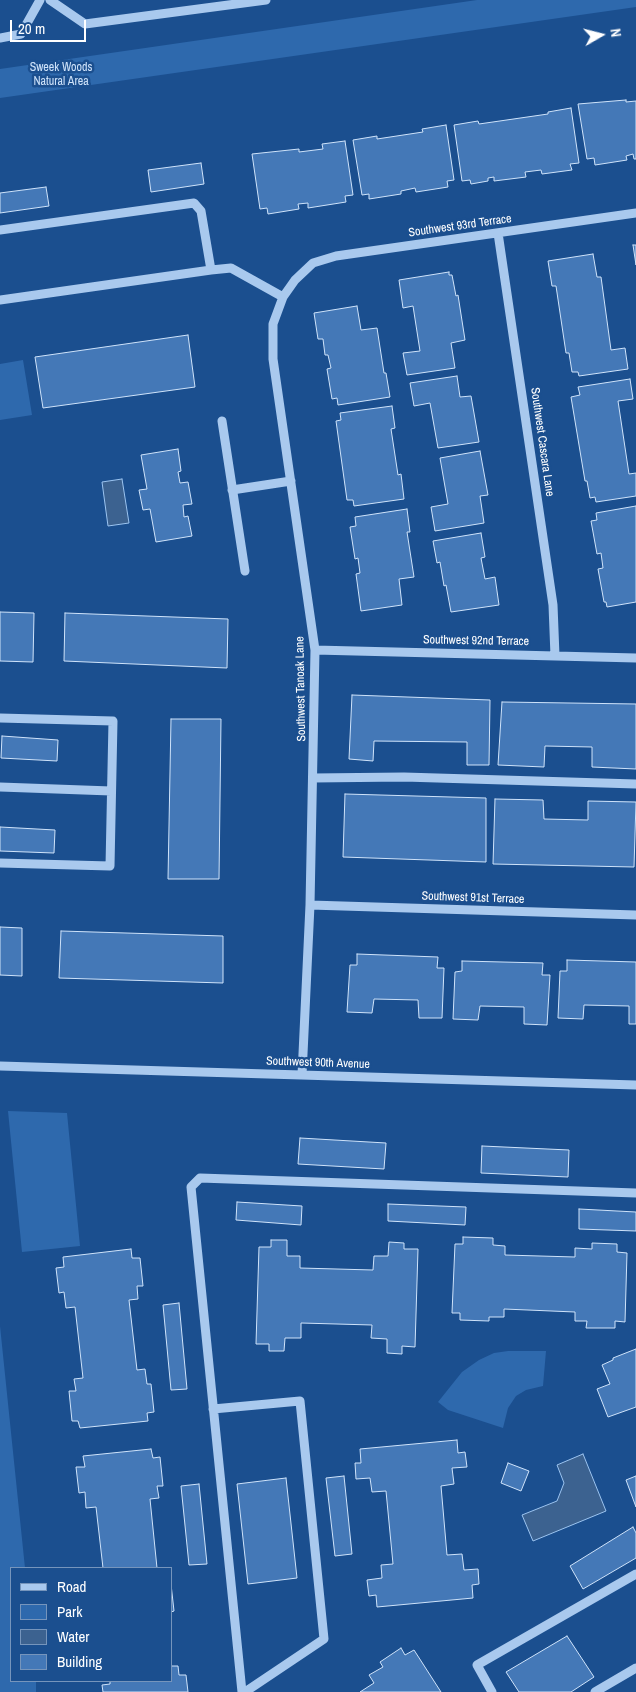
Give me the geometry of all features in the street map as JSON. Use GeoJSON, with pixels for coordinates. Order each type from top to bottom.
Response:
{"type":"FeatureCollection","features":[{"type":"Feature","properties":{"kind":"street"},"geometry":{"type":"LineString","coordinates":[[0,38],[21,34],[40,0]]}},
{"type":"Feature","properties":{"kind":"street"},"geometry":{"type":"LineString","coordinates":[[50,0],[86,24],[266,0]]}},
{"type":"Feature","properties":{"kind":"street"},"geometry":{"type":"LineString","coordinates":[[0,230],[194,202],[201,211],[211,270]]}},
{"type":"Feature","properties":{"kind":"street","name":"Southwest 93rd Terrace"},"geometry":{"type":"LineString","coordinates":[[295,280],[313,263],[336,256],[636,213]]}},
{"type":"Feature","properties":{"kind":"street","name":"Southwest Cascara Lane"},"geometry":{"type":"LineString","coordinates":[[498,233],[553,605],[555,656]]}},
{"type":"Feature","properties":{"kind":"street"},"geometry":{"type":"LineString","coordinates":[[0,300],[231,268],[282,297]]}},
{"type":"Feature","properties":{"kind":"street","name":"Southwest Tanoak Lane"},"geometry":{"type":"LineString","coordinates":[[295,280],[282,297],[273,324],[273,359],[315,650],[310,906],[302,1075]]}},
{"type":"Feature","properties":{"kind":"street"},"geometry":{"type":"LineString","coordinates":[[222,421],[245,571]]}},
{"type":"Feature","properties":{"kind":"street"},"geometry":{"type":"LineString","coordinates":[[232,490],[291,481]]}},
{"type":"Feature","properties":{"kind":"street","name":"Southwest 92nd Terrace"},"geometry":{"type":"LineString","coordinates":[[315,650],[636,658]]}},
{"type":"Feature","properties":{"kind":"street"},"geometry":{"type":"LineString","coordinates":[[0,718],[113,721],[110,866],[0,863]]}},
{"type":"Feature","properties":{"kind":"street"},"geometry":{"type":"LineString","coordinates":[[313,778],[404,777],[636,784]]}},
{"type":"Feature","properties":{"kind":"street"},"geometry":{"type":"LineString","coordinates":[[0,787],[111,791]]}},
{"type":"Feature","properties":{"kind":"street","name":"Southwest 91st Terrace"},"geometry":{"type":"LineString","coordinates":[[310,906],[636,915]]}},
{"type":"Feature","properties":{"kind":"street","name":"Southwest 90th Avenue"},"geometry":{"type":"LineString","coordinates":[[0,1066],[636,1085]]}},
{"type":"Feature","properties":{"kind":"street"},"geometry":{"type":"LineString","coordinates":[[242,1692],[191,1187],[200,1178],[636,1192]]}},
{"type":"Feature","properties":{"kind":"street"},"geometry":{"type":"LineString","coordinates":[[213,1409],[300,1401],[324,1639],[246,1692]]}},
{"type":"Feature","properties":{"kind":"street"},"geometry":{"type":"LineString","coordinates":[[492,1692],[476,1665],[636,1574]]}},
{"type":"Feature","properties":{"kind":"street"},"geometry":{"type":"LineString","coordinates":[[596,1692],[636,1668]]}},
{"type":"Feature","properties":{"kind":"green space","name":"Sweek Woods Natural Area"},"geometry":{"type":"Polygon","coordinates":[[[477,0],[636,0],[636,7],[0,98],[0,69],[477,0]]]}},
{"type":"Feature","properties":{"kind":"green space"},"geometry":{"type":"Polygon","coordinates":[[[23,360],[32,415],[0,420],[0,364],[23,360]]]}},
{"type":"Feature","properties":{"kind":"green space"},"geometry":{"type":"Polygon","coordinates":[[[8,1111],[67,1113],[80,1246],[22,1252],[8,1111]]]}},
{"type":"Feature","properties":{"kind":"green space"},"geometry":{"type":"Polygon","coordinates":[[[0,1326],[25,1567],[10,1567],[10,1682],[36,1682],[36,1692],[0,1692],[0,1326]]]}},
{"type":"Feature","properties":{"kind":"green space"},"geometry":{"type":"Polygon","coordinates":[[[546,1351],[543,1386],[526,1390],[516,1396],[508,1408],[503,1428],[448,1410],[438,1402],[462,1372],[479,1360],[494,1353],[546,1351]]]}},
{"type":"Feature","properties":{"kind":"water"},"geometry":{"type":"Polygon","coordinates":[[[122,479],[129,523],[108,526],[102,482],[122,479]]]}},
{"type":"Feature","properties":{"kind":"water"},"geometry":{"type":"Polygon","coordinates":[[[583,1454],[606,1511],[533,1541],[522,1515],[557,1501],[564,1483],[557,1465],[583,1454]]]}},
{"type":"Feature","properties":{"kind":"building"},"geometry":{"type":"Polygon","coordinates":[[[626,100],[626,102],[636,101],[636,159],[634,159],[633,154],[626,156],[627,160],[595,165],[594,158],[587,159],[578,104],[626,100]]]}},
{"type":"Feature","properties":{"kind":"building"},"geometry":{"type":"Polygon","coordinates":[[[571,108],[579,163],[570,164],[572,170],[542,174],[541,170],[525,172],[526,177],[494,181],[494,177],[488,178],[488,181],[471,184],[470,180],[462,181],[454,125],[478,121],[479,124],[548,114],[548,112],[571,108]]]}},
{"type":"Feature","properties":{"kind":"building"},"geometry":{"type":"Polygon","coordinates":[[[446,125],[454,180],[447,181],[448,187],[416,192],[415,188],[401,191],[401,194],[369,199],[369,194],[362,195],[353,140],[377,136],[377,139],[423,132],[422,129],[446,125]]]}},
{"type":"Feature","properties":{"kind":"building"},"geometry":{"type":"Polygon","coordinates":[[[345,141],[353,195],[345,196],[346,202],[308,208],[308,203],[298,204],[299,209],[268,214],[267,208],[260,209],[252,154],[299,149],[299,152],[323,149],[322,144],[345,141]]]}},
{"type":"Feature","properties":{"kind":"building"},"geometry":{"type":"Polygon","coordinates":[[[201,163],[204,184],[151,192],[148,170],[201,163]]]}},
{"type":"Feature","properties":{"kind":"building"},"geometry":{"type":"Polygon","coordinates":[[[46,187],[49,206],[0,213],[0,193],[46,187]]]}},
{"type":"Feature","properties":{"kind":"building"},"geometry":{"type":"Polygon","coordinates":[[[633,245],[636,245],[636,265],[633,245]]]}},
{"type":"Feature","properties":{"kind":"building"},"geometry":{"type":"Polygon","coordinates":[[[593,254],[597,277],[601,277],[611,350],[625,348],[628,369],[579,376],[578,372],[572,372],[569,353],[566,353],[556,286],[552,286],[548,261],[593,254]]]}},
{"type":"Feature","properties":{"kind":"building"},"geometry":{"type":"Polygon","coordinates":[[[449,272],[449,275],[452,275],[456,296],[458,295],[465,340],[451,343],[455,368],[407,375],[403,353],[420,351],[413,306],[403,308],[399,280],[449,272]]]}},
{"type":"Feature","properties":{"kind":"building"},"geometry":{"type":"Polygon","coordinates":[[[357,306],[361,330],[377,328],[390,397],[338,405],[337,398],[332,399],[327,369],[331,368],[328,355],[325,355],[323,339],[318,339],[314,313],[357,306]]]}},
{"type":"Feature","properties":{"kind":"building"},"geometry":{"type":"Polygon","coordinates":[[[188,335],[195,387],[43,408],[35,357],[188,335]]]}},
{"type":"Feature","properties":{"kind":"building"},"geometry":{"type":"Polygon","coordinates":[[[457,376],[460,397],[471,396],[479,442],[438,448],[430,403],[414,406],[410,383],[457,376]]]}},
{"type":"Feature","properties":{"kind":"building"},"geometry":{"type":"Polygon","coordinates":[[[630,379],[633,399],[618,401],[629,474],[636,473],[636,496],[596,502],[595,497],[590,498],[587,481],[585,481],[571,397],[580,395],[578,387],[630,379]]]}},
{"type":"Feature","properties":{"kind":"building"},"geometry":{"type":"Polygon","coordinates":[[[392,406],[395,428],[391,429],[398,475],[401,474],[404,499],[354,506],[353,500],[347,500],[336,421],[341,420],[340,413],[392,406]]]}},
{"type":"Feature","properties":{"kind":"building"},"geometry":{"type":"Polygon","coordinates":[[[178,449],[181,471],[178,472],[180,483],[188,482],[192,504],[183,505],[184,517],[188,516],[192,536],[156,542],[150,509],[143,510],[139,490],[147,489],[141,455],[178,449]]]}},
{"type":"Feature","properties":{"kind":"building"},"geometry":{"type":"Polygon","coordinates":[[[480,451],[488,495],[480,496],[484,523],[435,531],[431,507],[448,504],[440,458],[480,451]]]}},
{"type":"Feature","properties":{"kind":"building"},"geometry":{"type":"Polygon","coordinates":[[[636,506],[636,602],[607,607],[606,602],[604,602],[598,569],[603,568],[601,553],[597,554],[591,521],[597,520],[596,513],[636,506]]]}},
{"type":"Feature","properties":{"kind":"building"},"geometry":{"type":"Polygon","coordinates":[[[407,509],[410,532],[407,532],[414,577],[399,579],[402,605],[361,611],[356,574],[360,573],[358,558],[355,559],[350,527],[356,526],[355,517],[407,509]]]}},
{"type":"Feature","properties":{"kind":"building"},"geometry":{"type":"Polygon","coordinates":[[[481,533],[485,557],[481,558],[485,579],[495,577],[499,605],[451,612],[446,585],[444,586],[440,562],[437,563],[433,541],[481,533]]]}},
{"type":"Feature","properties":{"kind":"building"},"geometry":{"type":"Polygon","coordinates":[[[0,612],[34,613],[33,662],[0,661],[0,612]]]}},
{"type":"Feature","properties":{"kind":"building"},"geometry":{"type":"Polygon","coordinates":[[[65,613],[228,619],[227,668],[64,661],[65,613]]]}},
{"type":"Feature","properties":{"kind":"building"},"geometry":{"type":"Polygon","coordinates":[[[352,695],[490,700],[489,765],[467,765],[467,742],[374,741],[373,761],[349,759],[352,695]]]}},
{"type":"Feature","properties":{"kind":"building"},"geometry":{"type":"Polygon","coordinates":[[[502,702],[636,704],[636,769],[592,767],[592,747],[545,746],[544,767],[498,765],[502,702]]]}},
{"type":"Feature","properties":{"kind":"building"},"geometry":{"type":"Polygon","coordinates":[[[171,719],[221,719],[219,879],[168,879],[171,719]]]}},
{"type":"Feature","properties":{"kind":"building"},"geometry":{"type":"Polygon","coordinates":[[[2,736],[58,740],[57,761],[1,758],[2,736]]]}},
{"type":"Feature","properties":{"kind":"building"},"geometry":{"type":"Polygon","coordinates":[[[345,794],[486,798],[486,862],[343,857],[345,794]]]}},
{"type":"Feature","properties":{"kind":"building"},"geometry":{"type":"Polygon","coordinates":[[[495,799],[543,800],[544,819],[588,820],[588,801],[636,802],[634,867],[493,864],[495,799]]]}},
{"type":"Feature","properties":{"kind":"building"},"geometry":{"type":"Polygon","coordinates":[[[0,827],[55,830],[54,853],[0,851],[0,827]]]}},
{"type":"Feature","properties":{"kind":"building"},"geometry":{"type":"Polygon","coordinates":[[[0,927],[22,928],[22,976],[0,975],[0,927]]]}},
{"type":"Feature","properties":{"kind":"building"},"geometry":{"type":"Polygon","coordinates":[[[61,931],[223,936],[223,983],[59,978],[61,931]]]}},
{"type":"Feature","properties":{"kind":"building"},"geometry":{"type":"Polygon","coordinates":[[[357,954],[438,957],[437,968],[444,968],[442,1018],[419,1018],[418,1000],[374,999],[372,1013],[347,1012],[350,965],[357,965],[357,954]]]}},
{"type":"Feature","properties":{"kind":"building"},"geometry":{"type":"Polygon","coordinates":[[[567,960],[636,962],[636,1024],[629,1024],[629,1006],[584,1005],[583,1019],[558,1018],[560,971],[567,971],[567,960]]]}},
{"type":"Feature","properties":{"kind":"building"},"geometry":{"type":"Polygon","coordinates":[[[462,961],[543,963],[542,975],[550,975],[547,1025],[524,1024],[524,1007],[480,1006],[478,1020],[453,1019],[455,972],[462,971],[462,961]]]}},
{"type":"Feature","properties":{"kind":"building"},"geometry":{"type":"Polygon","coordinates":[[[300,1138],[386,1143],[384,1169],[298,1164],[300,1138]]]}},
{"type":"Feature","properties":{"kind":"building"},"geometry":{"type":"Polygon","coordinates":[[[482,1146],[569,1150],[568,1177],[481,1173],[482,1146]]]}},
{"type":"Feature","properties":{"kind":"building"},"geometry":{"type":"Polygon","coordinates":[[[237,1202],[302,1206],[301,1225],[236,1220],[237,1202]]]}},
{"type":"Feature","properties":{"kind":"building"},"geometry":{"type":"Polygon","coordinates":[[[388,1204],[466,1207],[465,1225],[388,1221],[388,1204]]]}},
{"type":"Feature","properties":{"kind":"building"},"geometry":{"type":"Polygon","coordinates":[[[579,1209],[636,1212],[636,1231],[579,1229],[579,1209]]]}},
{"type":"Feature","properties":{"kind":"building"},"geometry":{"type":"Polygon","coordinates":[[[463,1237],[493,1238],[493,1245],[505,1246],[505,1255],[575,1257],[575,1248],[592,1249],[592,1243],[617,1244],[617,1252],[627,1253],[625,1322],[615,1321],[615,1328],[586,1328],[587,1321],[575,1321],[575,1312],[504,1309],[504,1317],[489,1317],[489,1321],[460,1320],[460,1313],[452,1313],[455,1244],[463,1244],[463,1237]]]}},
{"type":"Feature","properties":{"kind":"building"},"geometry":{"type":"Polygon","coordinates":[[[271,1240],[287,1240],[287,1256],[300,1256],[300,1268],[373,1270],[374,1256],[388,1256],[389,1242],[404,1243],[404,1249],[418,1249],[415,1347],[402,1346],[402,1354],[387,1353],[387,1339],[371,1338],[372,1325],[301,1323],[301,1338],[285,1338],[284,1351],[269,1351],[269,1344],[256,1344],[259,1247],[271,1247],[271,1240]]]}},
{"type":"Feature","properties":{"kind":"building"},"geometry":{"type":"Polygon","coordinates":[[[131,1249],[132,1258],[140,1258],[143,1286],[137,1286],[138,1299],[129,1300],[137,1370],[145,1369],[147,1384],[151,1384],[154,1412],[147,1413],[148,1421],[80,1428],[78,1421],[72,1421],[69,1391],[76,1391],[74,1379],[83,1378],[75,1307],[66,1308],[64,1292],[59,1293],[56,1268],[64,1267],[63,1257],[131,1249]]]}},
{"type":"Feature","properties":{"kind":"building"},"geometry":{"type":"Polygon","coordinates":[[[179,1303],[187,1389],[171,1390],[163,1305],[179,1303]]]}},
{"type":"Feature","properties":{"kind":"building"},"geometry":{"type":"Polygon","coordinates":[[[636,1349],[636,1407],[608,1417],[597,1389],[610,1384],[602,1365],[613,1360],[613,1358],[636,1349]]]}},
{"type":"Feature","properties":{"kind":"building"},"geometry":{"type":"Polygon","coordinates":[[[457,1440],[458,1453],[465,1452],[467,1467],[452,1468],[454,1484],[441,1486],[447,1555],[462,1554],[464,1570],[478,1569],[479,1584],[472,1585],[473,1598],[377,1607],[376,1595],[369,1596],[367,1580],[382,1578],[381,1565],[393,1564],[386,1491],[372,1492],[370,1478],[356,1479],[355,1463],[361,1463],[360,1449],[457,1440]]]}},
{"type":"Feature","properties":{"kind":"building"},"geometry":{"type":"Polygon","coordinates":[[[151,1449],[153,1458],[160,1457],[163,1486],[157,1486],[159,1498],[150,1499],[157,1567],[103,1567],[96,1507],[86,1508],[85,1492],[79,1493],[76,1467],[85,1467],[83,1456],[151,1449]]]}},
{"type":"Feature","properties":{"kind":"building"},"geometry":{"type":"Polygon","coordinates":[[[508,1463],[529,1471],[521,1491],[501,1483],[508,1463]]]}},
{"type":"Feature","properties":{"kind":"building"},"geometry":{"type":"Polygon","coordinates":[[[344,1476],[352,1554],[335,1556],[326,1478],[344,1476]]]}},
{"type":"Feature","properties":{"kind":"building"},"geometry":{"type":"Polygon","coordinates":[[[636,1476],[636,1507],[626,1480],[636,1476]]]}},
{"type":"Feature","properties":{"kind":"building"},"geometry":{"type":"Polygon","coordinates":[[[286,1478],[297,1578],[248,1584],[237,1484],[286,1478]]]}},
{"type":"Feature","properties":{"kind":"building"},"geometry":{"type":"Polygon","coordinates":[[[199,1484],[207,1564],[189,1565],[181,1486],[199,1484]]]}},
{"type":"Feature","properties":{"kind":"building"},"geometry":{"type":"Polygon","coordinates":[[[633,1527],[636,1533],[636,1558],[583,1589],[570,1566],[633,1527]]]}},
{"type":"Feature","properties":{"kind":"building"},"geometry":{"type":"Polygon","coordinates":[[[172,1593],[174,1611],[172,1612],[172,1593]]]}},
{"type":"Feature","properties":{"kind":"building"},"geometry":{"type":"Polygon","coordinates":[[[567,1636],[594,1677],[571,1692],[519,1692],[506,1672],[567,1636]]]}},
{"type":"Feature","properties":{"kind":"building"},"geometry":{"type":"Polygon","coordinates":[[[401,1648],[405,1655],[414,1650],[441,1692],[360,1692],[374,1683],[369,1675],[383,1667],[380,1662],[401,1648]]]}},
{"type":"Feature","properties":{"kind":"building"},"geometry":{"type":"Polygon","coordinates":[[[172,1666],[178,1666],[179,1675],[186,1675],[188,1692],[103,1692],[102,1685],[110,1684],[110,1682],[172,1682],[172,1666]]]}}]}
